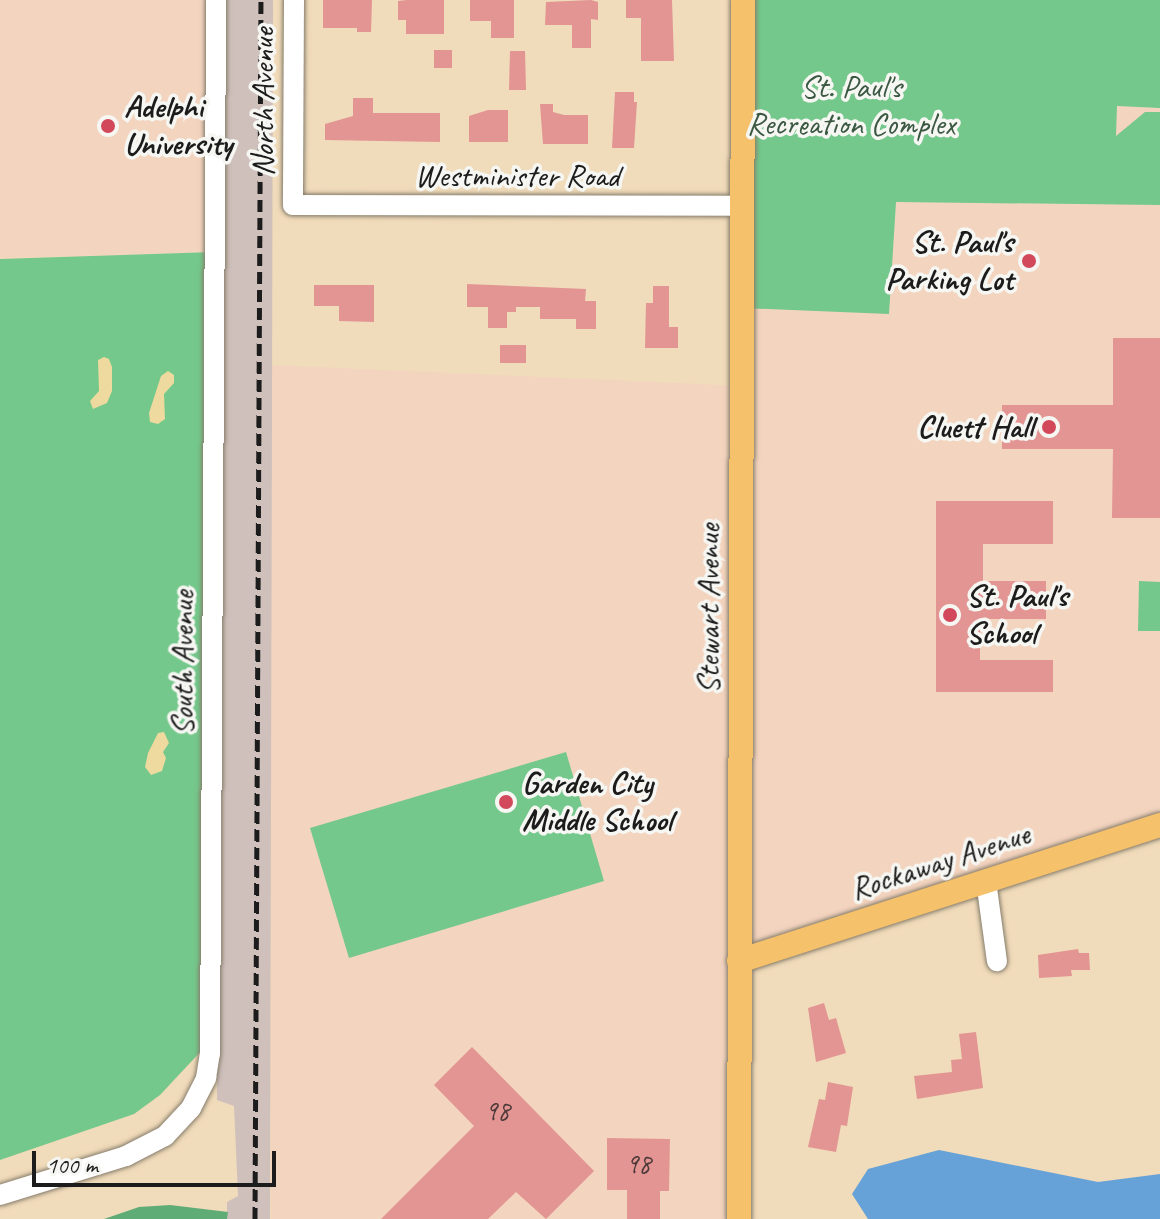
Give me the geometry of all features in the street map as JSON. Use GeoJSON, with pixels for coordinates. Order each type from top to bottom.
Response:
{"type":"FeatureCollection","features":[{"type":"Feature","properties":{"kind":"main road","name":"Stewart Avenue"},"geometry":{"type":"LineString","coordinates":[[739,1219],[743,0]]}},
{"type":"Feature","properties":{"kind":"main road","name":"Rockaway Avenue"},"geometry":{"type":"LineString","coordinates":[[739,961],[1160,825]]}},
{"type":"Feature","properties":{"kind":"street","name":"South Avenue"},"geometry":{"type":"LineString","coordinates":[[0,1195],[126,1156],[165,1136],[191,1108],[206,1078],[210,1054],[216,0]]}},
{"type":"Feature","properties":{"kind":"street","name":"North Avenue"},"geometry":{"type":"LineString","coordinates":[[293,205],[294,0]]}},
{"type":"Feature","properties":{"kind":"street","name":"Westminister Road"},"geometry":{"type":"LineString","coordinates":[[293,205],[742,206]]}},
{"type":"Feature","properties":{"kind":"street"},"geometry":{"type":"LineString","coordinates":[[986,881],[997,961]]}},
{"type":"Feature","properties":{"kind":"shaded area","name":"Adelphi University"},"geometry":{"type":"Polygon","coordinates":[[[0,0],[216,0],[214,252],[0,258],[0,0]]]}},
{"type":"Feature","properties":{"kind":"shaded area"},"geometry":{"type":"Polygon","coordinates":[[[215,0],[273,0],[270,1219],[227,1219],[227,1202],[238,1196],[234,1106],[217,1100],[213,364],[215,0]]]}},
{"type":"Feature","properties":{"kind":"shaded area"},"geometry":{"type":"Polygon","coordinates":[[[1117,106],[1160,108],[1160,827],[740,960],[739,1219],[271,1219],[271,365],[741,386],[741,308],[895,202],[1115,205],[1117,106]]]}},
{"type":"Feature","properties":{"kind":"green space","name":"St. Paul's Recreation Complex"},"geometry":{"type":"Polygon","coordinates":[[[743,0],[1160,0],[1160,108],[1117,106],[1116,136],[1145,112],[1160,112],[1160,205],[896,202],[889,314],[741,308],[743,0]]]}},
{"type":"Feature","properties":{"kind":"green space"},"geometry":{"type":"Polygon","coordinates":[[[214,252],[203,1049],[160,1095],[134,1114],[0,1160],[0,259],[214,252]]]}},
{"type":"Feature","properties":{"kind":"green space"},"geometry":{"type":"Polygon","coordinates":[[[1139,581],[1160,582],[1160,631],[1138,631],[1139,581]]]}},
{"type":"Feature","properties":{"kind":"green space"},"geometry":{"type":"Polygon","coordinates":[[[566,752],[604,881],[349,958],[310,828],[566,752]]]}},
{"type":"Feature","properties":{"kind":"green space"},"geometry":{"type":"Polygon","coordinates":[[[170,1205],[228,1212],[227,1219],[104,1219],[139,1207],[170,1205]]]}},
{"type":"Feature","properties":{"kind":"sand"},"geometry":{"type":"Polygon","coordinates":[[[104,357],[109,359],[112,367],[112,391],[107,403],[93,409],[90,401],[99,391],[98,360],[104,357]]]}},
{"type":"Feature","properties":{"kind":"sand"},"geometry":{"type":"Polygon","coordinates":[[[168,371],[174,375],[174,383],[164,394],[165,419],[158,424],[150,422],[149,413],[161,376],[168,371]]]}},
{"type":"Feature","properties":{"kind":"sand"},"geometry":{"type":"Polygon","coordinates":[[[164,732],[169,743],[163,752],[166,758],[162,771],[151,775],[145,767],[148,753],[158,733],[164,732]]]}},
{"type":"Feature","properties":{"kind":"water"},"geometry":{"type":"Polygon","coordinates":[[[939,1150],[1098,1182],[1160,1174],[1160,1219],[868,1219],[852,1194],[868,1169],[939,1150]]]}},
{"type":"Feature","properties":{"kind":"building"},"geometry":{"type":"Polygon","coordinates":[[[323,0],[372,0],[371,32],[357,32],[357,28],[323,28],[323,0]]]}},
{"type":"Feature","properties":{"kind":"building"},"geometry":{"type":"Polygon","coordinates":[[[444,0],[444,34],[406,34],[406,20],[398,20],[398,1],[444,0]]]}},
{"type":"Feature","properties":{"kind":"building"},"geometry":{"type":"Polygon","coordinates":[[[470,0],[514,0],[514,38],[491,38],[491,21],[470,21],[470,0]]]}},
{"type":"Feature","properties":{"kind":"building"},"geometry":{"type":"Polygon","coordinates":[[[626,0],[672,0],[674,61],[641,61],[641,18],[626,18],[626,0]]]}},
{"type":"Feature","properties":{"kind":"building"},"geometry":{"type":"Polygon","coordinates":[[[546,2],[598,2],[598,20],[591,19],[591,48],[572,48],[572,25],[545,25],[546,2]]]}},
{"type":"Feature","properties":{"kind":"building"},"geometry":{"type":"Polygon","coordinates":[[[434,50],[452,50],[452,68],[434,68],[434,50]]]}},
{"type":"Feature","properties":{"kind":"building"},"geometry":{"type":"Polygon","coordinates":[[[510,51],[525,51],[526,90],[509,90],[510,51]]]}},
{"type":"Feature","properties":{"kind":"building"},"geometry":{"type":"Polygon","coordinates":[[[615,92],[634,92],[634,102],[637,102],[634,148],[612,148],[615,92]]]}},
{"type":"Feature","properties":{"kind":"building"},"geometry":{"type":"Polygon","coordinates":[[[353,98],[373,98],[373,113],[440,113],[440,142],[325,140],[325,124],[353,116],[353,98]]]}},
{"type":"Feature","properties":{"kind":"building"},"geometry":{"type":"Polygon","coordinates":[[[540,104],[553,104],[553,112],[564,115],[588,115],[588,144],[543,144],[540,104]]]}},
{"type":"Feature","properties":{"kind":"building"},"geometry":{"type":"Polygon","coordinates":[[[488,110],[508,110],[508,142],[469,142],[469,116],[488,110]]]}},
{"type":"Feature","properties":{"kind":"building"},"geometry":{"type":"Polygon","coordinates":[[[467,284],[586,289],[585,301],[596,301],[596,329],[576,329],[576,319],[540,319],[540,307],[516,307],[516,312],[507,312],[507,328],[488,328],[488,307],[467,307],[467,284]]]}},
{"type":"Feature","properties":{"kind":"building"},"geometry":{"type":"Polygon","coordinates":[[[314,285],[374,285],[374,322],[339,321],[339,306],[314,306],[314,285]]]}},
{"type":"Feature","properties":{"kind":"building"},"geometry":{"type":"Polygon","coordinates":[[[653,286],[669,286],[669,327],[678,327],[678,348],[645,348],[646,303],[653,303],[653,286]]]}},
{"type":"Feature","properties":{"kind":"building"},"geometry":{"type":"Polygon","coordinates":[[[1113,338],[1160,338],[1160,518],[1112,518],[1113,449],[1002,449],[1002,405],[1113,405],[1113,338]]]}},
{"type":"Feature","properties":{"kind":"building"},"geometry":{"type":"Polygon","coordinates":[[[500,345],[526,345],[526,363],[500,363],[500,345]]]}},
{"type":"Feature","properties":{"kind":"building"},"geometry":{"type":"Polygon","coordinates":[[[936,501],[1053,501],[1053,544],[983,544],[983,581],[1046,581],[1046,619],[980,619],[980,660],[1053,660],[1053,692],[936,692],[936,501]]]}},
{"type":"Feature","properties":{"kind":"building"},"geometry":{"type":"Polygon","coordinates":[[[1078,949],[1079,953],[1089,953],[1090,970],[1071,970],[1072,976],[1039,978],[1038,955],[1078,949]]]}},
{"type":"Feature","properties":{"kind":"building"},"geometry":{"type":"Polygon","coordinates":[[[824,1003],[829,1020],[836,1018],[846,1053],[816,1062],[808,1008],[824,1003]]]}},
{"type":"Feature","properties":{"kind":"building"},"geometry":{"type":"Polygon","coordinates":[[[976,1032],[983,1088],[917,1099],[914,1076],[952,1072],[951,1060],[962,1059],[959,1034],[976,1032]]]}},
{"type":"Feature","properties":{"kind":"building"},"geometry":{"type":"Polygon","coordinates":[[[472,1047],[594,1171],[546,1219],[516,1192],[488,1219],[381,1219],[474,1126],[434,1085],[472,1047]]]}},
{"type":"Feature","properties":{"kind":"building"},"geometry":{"type":"Polygon","coordinates":[[[828,1082],[853,1087],[847,1126],[841,1125],[836,1152],[808,1147],[819,1099],[825,1100],[828,1082]]]}},
{"type":"Feature","properties":{"kind":"building"},"geometry":{"type":"Polygon","coordinates":[[[607,1138],[670,1139],[669,1191],[660,1191],[660,1219],[627,1219],[627,1190],[607,1190],[607,1138]]]}},
{"type":"Feature","properties":{"kind":"railway"},"geometry":{"type":"LineString","coordinates":[[255,1219],[261,0]]}},
{"type":"Feature","properties":{"kind":"place","name":"Adelphi University"},"geometry":{"type":"Point","coordinates":[108,126]}},
{"type":"Feature","properties":{"kind":"place","name":"St. Paul's Parking Lot"},"geometry":{"type":"Point","coordinates":[1029,261]}},
{"type":"Feature","properties":{"kind":"place","name":"Cluett Hall"},"geometry":{"type":"Point","coordinates":[1049,427]}},
{"type":"Feature","properties":{"kind":"place","name":"St. Paul's School"},"geometry":{"type":"Point","coordinates":[950,615]}},
{"type":"Feature","properties":{"kind":"place","name":"Garden City Middle School"},"geometry":{"type":"Point","coordinates":[506,802]}}]}
